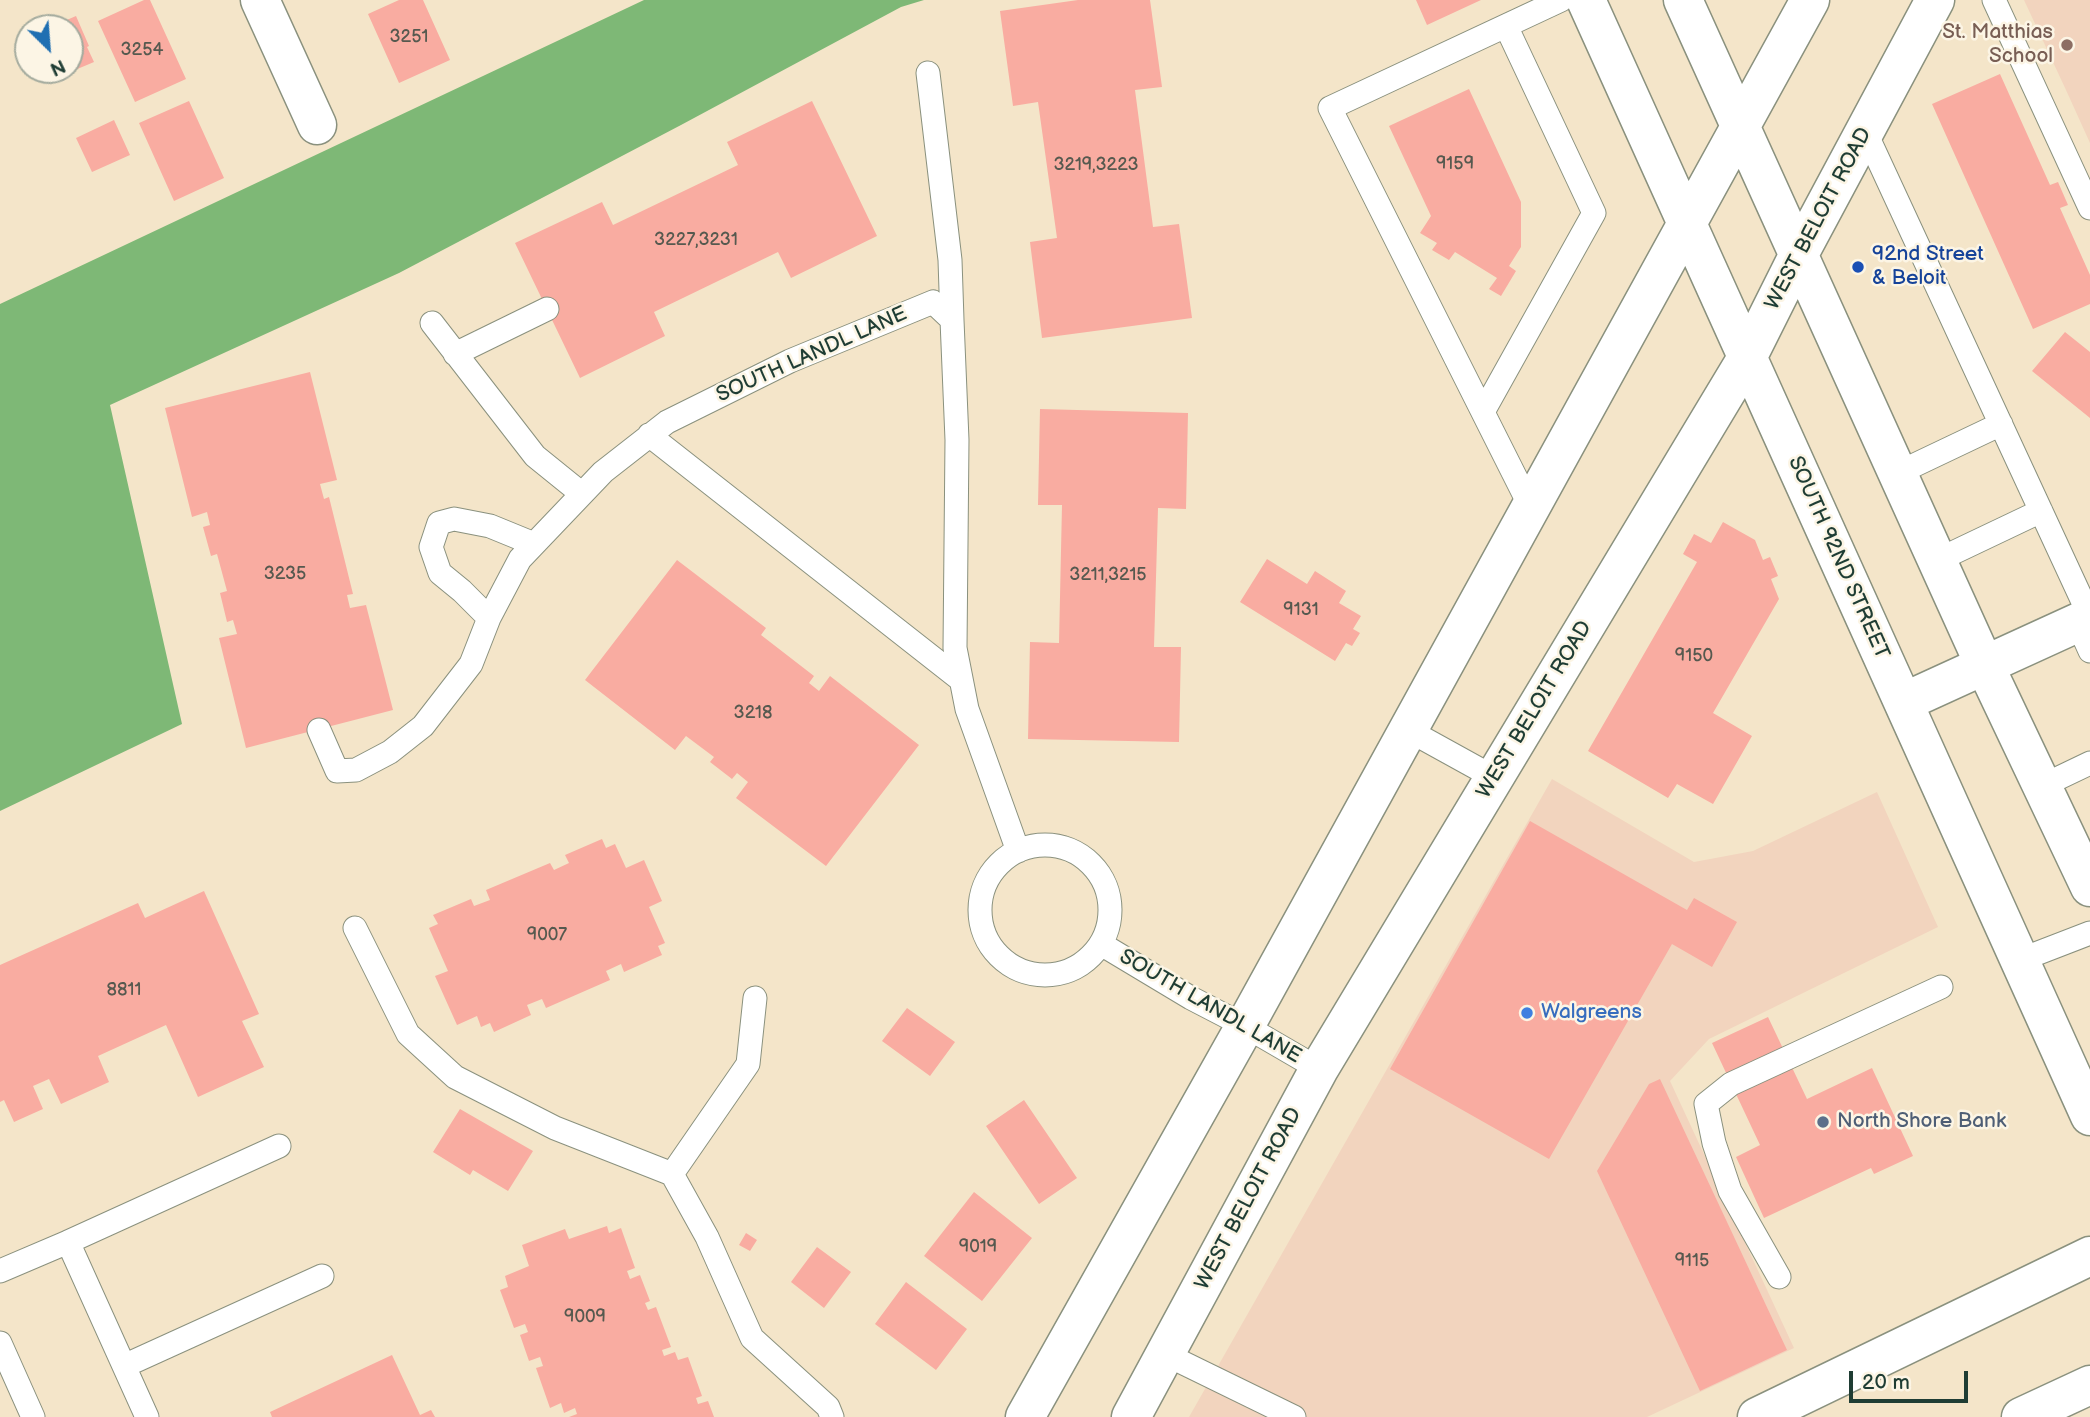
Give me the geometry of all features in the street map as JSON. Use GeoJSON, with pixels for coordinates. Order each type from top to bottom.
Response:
{"type":"FeatureCollection","features":[{"type":"Feature","properties":{"kind":"main road"},"geometry":{"type":"LineString","coordinates":[[260,0],[317,125]]}},
{"type":"Feature","properties":{"kind":"main road","name":"SOUTH 92ND STREET"},"geometry":{"type":"LineString","coordinates":[[1586,0],[2090,1116]]}},
{"type":"Feature","properties":{"kind":"main road"},"geometry":{"type":"LineString","coordinates":[[1683,0],[1984,664],[2090,887]]}},
{"type":"Feature","properties":{"kind":"main road"},"geometry":{"type":"LineString","coordinates":[[1025,1417],[1245,1026],[1810,0]]}},
{"type":"Feature","properties":{"kind":"main road","name":"WEST BELOIT ROAD"},"geometry":{"type":"LineString","coordinates":[[1131,1417],[1319,1069],[1748,356],[1935,0]]}},
{"type":"Feature","properties":{"kind":"main road"},"geometry":{"type":"LineString","coordinates":[[1904,702],[1984,664],[2087,627]]}},
{"type":"Feature","properties":{"kind":"main road"},"geometry":{"type":"LineString","coordinates":[[1757,1417],[2090,1256]]}},
{"type":"Feature","properties":{"kind":"main road"},"geometry":{"type":"LineString","coordinates":[[2021,1417],[2090,1385]]}},
{"type":"Feature","properties":{"kind":"lane"},"geometry":{"type":"LineString","coordinates":[[1531,508],[1330,108],[1561,0]]}},
{"type":"Feature","properties":{"kind":"lane"},"geometry":{"type":"LineString","coordinates":[[1994,0],[2090,208]]}},
{"type":"Feature","properties":{"kind":"lane"},"geometry":{"type":"LineString","coordinates":[[1483,412],[1594,214],[1506,26]]}},
{"type":"Feature","properties":{"kind":"lane"},"geometry":{"type":"LineString","coordinates":[[928,72],[950,260],[957,440],[954,648],[967,709],[1018,851]]}},
{"type":"Feature","properties":{"kind":"lane"},"geometry":{"type":"LineString","coordinates":[[1865,131],[2041,511],[2087,627]]}},
{"type":"Feature","properties":{"kind":"lane","name":"SOUTH LANDL LANE"},"geometry":{"type":"LineString","coordinates":[[319,730],[338,771],[356,769],[390,752],[423,726],[471,664],[489,618],[520,559],[603,472],[667,422],[790,360],[933,302],[952,320]]}},
{"type":"Feature","properties":{"kind":"lane"},"geometry":{"type":"LineString","coordinates":[[455,354],[547,309]]}},
{"type":"Feature","properties":{"kind":"lane"},"geometry":{"type":"LineString","coordinates":[[432,323],[535,456],[582,494]]}},
{"type":"Feature","properties":{"kind":"lane"},"geometry":{"type":"LineString","coordinates":[[1898,473],[2001,424]]}},
{"type":"Feature","properties":{"kind":"lane"},"geometry":{"type":"LineString","coordinates":[[649,435],[961,680]]}},
{"type":"Feature","properties":{"kind":"lane"},"geometry":{"type":"LineString","coordinates":[[1938,559],[2041,511]]}},
{"type":"Feature","properties":{"kind":"lane"},"geometry":{"type":"LineString","coordinates":[[489,618],[440,573],[431,547],[439,523],[454,519],[490,526],[534,544]]}},
{"type":"Feature","properties":{"kind":"lane"},"geometry":{"type":"LineString","coordinates":[[1408,730],[1494,778]]}},
{"type":"Feature","properties":{"kind":"lane"},"geometry":{"type":"LineString","coordinates":[[2042,786],[2090,764]]}},
{"type":"Feature","properties":{"kind":"lane","name":"SOUTH LANDL LANE"},"geometry":{"type":"LineString","coordinates":[[1037,845],[1058,846],[1077,853],[1094,866],[1105,883],[1110,903],[1109,924],[1101,944],[1087,961],[1068,972],[1046,976],[1023,973],[1004,962],[989,945],[980,925],[979,902],[986,881],[999,863],[1018,851],[1037,845]]}},
{"type":"Feature","properties":{"kind":"lane"},"geometry":{"type":"LineString","coordinates":[[355,928],[408,1034],[455,1077],[555,1128],[672,1174],[707,1237],[752,1338],[828,1407],[832,1417]]}},
{"type":"Feature","properties":{"kind":"lane"},"geometry":{"type":"LineString","coordinates":[[2020,960],[2090,933]]}},
{"type":"Feature","properties":{"kind":"lane","name":"SOUTH LANDL LANE"},"geometry":{"type":"LineString","coordinates":[[1101,944],[1319,1069]]}},
{"type":"Feature","properties":{"kind":"lane"},"geometry":{"type":"LineString","coordinates":[[1779,1277],[1730,1191],[1714,1143],[1706,1104],[1731,1084],[1941,987]]}},
{"type":"Feature","properties":{"kind":"lane"},"geometry":{"type":"LineString","coordinates":[[672,1174],[748,1064],[755,998]]}},
{"type":"Feature","properties":{"kind":"lane"},"geometry":{"type":"LineString","coordinates":[[0,1271],[279,1146]]}},
{"type":"Feature","properties":{"kind":"lane"},"geometry":{"type":"LineString","coordinates":[[68,1242],[148,1417]]}},
{"type":"Feature","properties":{"kind":"lane"},"geometry":{"type":"LineString","coordinates":[[124,1366],[322,1276]]}},
{"type":"Feature","properties":{"kind":"lane"},"geometry":{"type":"LineString","coordinates":[[0,1343],[33,1417]]}},
{"type":"Feature","properties":{"kind":"lane"},"geometry":{"type":"LineString","coordinates":[[1165,1354],[1294,1417]]}},
{"type":"Feature","properties":{"kind":"shaded area","name":"St. Matthias School"},"geometry":{"type":"Polygon","coordinates":[[[2024,0],[2090,0],[2090,143],[2066,90],[2024,0]]]}},
{"type":"Feature","properties":{"kind":"shaded area"},"geometry":{"type":"Polygon","coordinates":[[[1552,779],[1694,862],[1753,851],[1877,792],[1938,927],[1709,1039],[1670,1081],[1794,1348],[1647,1417],[1189,1417],[1552,779]]]}},
{"type":"Feature","properties":{"kind":"green space"},"geometry":{"type":"Polygon","coordinates":[[[644,0],[924,0],[901,7],[399,273],[110,405],[182,724],[0,811],[0,304],[644,0]]]}},
{"type":"Feature","properties":{"kind":"building"},"geometry":{"type":"Polygon","coordinates":[[[144,0],[150,0],[186,79],[135,102],[98,21],[144,0]]]}},
{"type":"Feature","properties":{"kind":"building"},"geometry":{"type":"Polygon","coordinates":[[[399,0],[423,0],[450,60],[399,83],[368,14],[399,0]]]}},
{"type":"Feature","properties":{"kind":"building"},"geometry":{"type":"Polygon","coordinates":[[[1078,0],[1150,0],[1162,87],[1135,90],[1153,227],[1179,224],[1192,318],[1042,338],[1030,242],[1057,238],[1038,102],[1013,106],[1000,11],[1078,0]]]}},
{"type":"Feature","properties":{"kind":"building"},"geometry":{"type":"Polygon","coordinates":[[[1416,0],[1481,0],[1427,25],[1416,0]]]}},
{"type":"Feature","properties":{"kind":"building"},"geometry":{"type":"Polygon","coordinates":[[[84,34],[89,46],[87,47],[94,62],[84,66],[84,34]]]}},
{"type":"Feature","properties":{"kind":"building"},"geometry":{"type":"Polygon","coordinates":[[[2000,74],[2050,185],[2058,182],[2068,205],[2060,208],[2090,275],[2090,304],[2033,329],[1932,104],[2000,74]]]}},
{"type":"Feature","properties":{"kind":"building"},"geometry":{"type":"Polygon","coordinates":[[[1469,89],[1521,202],[1521,247],[1509,266],[1516,271],[1501,296],[1489,289],[1497,278],[1455,252],[1449,260],[1432,250],[1437,243],[1420,233],[1431,216],[1389,126],[1469,89]]]}},
{"type":"Feature","properties":{"kind":"building"},"geometry":{"type":"Polygon","coordinates":[[[189,101],[224,178],[174,201],[139,123],[189,101]]]}},
{"type":"Feature","properties":{"kind":"building"},"geometry":{"type":"Polygon","coordinates":[[[812,101],[877,236],[791,278],[778,252],[654,312],[665,336],[580,378],[515,243],[602,202],[613,225],[738,165],[727,142],[812,101]]]}},
{"type":"Feature","properties":{"kind":"building"},"geometry":{"type":"Polygon","coordinates":[[[114,120],[130,155],[92,172],[76,138],[114,120]]]}},
{"type":"Feature","properties":{"kind":"building"},"geometry":{"type":"Polygon","coordinates":[[[2065,332],[2090,352],[2090,418],[2032,371],[2065,332]]]}},
{"type":"Feature","properties":{"kind":"building"},"geometry":{"type":"Polygon","coordinates":[[[310,372],[337,480],[320,484],[324,499],[329,497],[353,594],[347,595],[350,608],[366,605],[393,710],[246,748],[219,638],[237,634],[233,620],[227,622],[220,593],[227,591],[217,554],[211,556],[203,527],[210,525],[207,512],[192,517],[165,408],[310,372]]]}},
{"type":"Feature","properties":{"kind":"building"},"geometry":{"type":"Polygon","coordinates":[[[1040,409],[1188,413],[1186,509],[1158,508],[1154,647],[1181,647],[1179,742],[1028,739],[1030,642],[1059,643],[1062,505],[1038,505],[1040,409]]]}},
{"type":"Feature","properties":{"kind":"building"},"geometry":{"type":"Polygon","coordinates":[[[1723,522],[1755,540],[1763,560],[1770,557],[1778,576],[1771,579],[1779,599],[1713,713],[1752,736],[1713,804],[1677,784],[1668,798],[1588,751],[1697,562],[1683,554],[1694,534],[1711,543],[1723,522]]]}},
{"type":"Feature","properties":{"kind":"building"},"geometry":{"type":"Polygon","coordinates":[[[1267,559],[1307,584],[1315,571],[1346,591],[1339,603],[1361,616],[1353,629],[1360,633],[1352,646],[1346,643],[1335,661],[1240,602],[1267,559]]]}},
{"type":"Feature","properties":{"kind":"building"},"geometry":{"type":"Polygon","coordinates":[[[677,560],[766,628],[761,635],[814,676],[809,683],[819,691],[830,676],[919,745],[826,866],[736,798],[748,782],[737,773],[732,779],[710,762],[714,757],[686,736],[675,750],[585,680],[677,560]]]}},
{"type":"Feature","properties":{"kind":"building","name":"Walgreens"},"geometry":{"type":"Polygon","coordinates":[[[1530,821],[1687,910],[1694,898],[1737,922],[1712,967],[1672,944],[1549,1159],[1390,1069],[1530,821]]]}},
{"type":"Feature","properties":{"kind":"building"},"geometry":{"type":"Polygon","coordinates":[[[602,839],[606,848],[615,844],[626,868],[644,860],[662,901],[649,907],[665,943],[658,946],[662,955],[624,972],[621,964],[606,971],[610,980],[546,1008],[542,999],[527,1005],[531,1015],[494,1032],[490,1023],[481,1027],[477,1016],[457,1025],[435,976],[448,971],[429,928],[438,924],[433,915],[471,899],[474,906],[490,900],[486,890],[550,863],[554,870],[569,863],[565,855],[602,839]]]}},
{"type":"Feature","properties":{"kind":"building"},"geometry":{"type":"Polygon","coordinates":[[[204,891],[259,1014],[242,1021],[264,1067],[198,1097],[166,1025],[98,1056],[109,1082],[61,1104],[49,1079],[33,1086],[43,1109],[14,1122],[4,1100],[0,1102],[0,965],[138,903],[145,918],[204,891]]]}},
{"type":"Feature","properties":{"kind":"building"},"geometry":{"type":"Polygon","coordinates":[[[907,1008],[955,1042],[930,1076],[882,1041],[907,1008]]]}},
{"type":"Feature","properties":{"kind":"building","name":"North Shore Bank"},"geometry":{"type":"Polygon","coordinates":[[[1768,1017],[1807,1099],[1872,1068],[1913,1156],[1874,1174],[1871,1168],[1764,1218],[1736,1157],[1760,1145],[1712,1043],[1768,1017]]]}},
{"type":"Feature","properties":{"kind":"building"},"geometry":{"type":"Polygon","coordinates":[[[1660,1079],[1787,1350],[1700,1391],[1597,1171],[1649,1084],[1660,1079]]]}},
{"type":"Feature","properties":{"kind":"building"},"geometry":{"type":"Polygon","coordinates":[[[1024,1100],[1077,1178],[1039,1204],[986,1126],[1024,1100]]]}},
{"type":"Feature","properties":{"kind":"building"},"geometry":{"type":"Polygon","coordinates":[[[460,1109],[533,1151],[508,1191],[473,1170],[470,1175],[433,1152],[460,1109]]]}},
{"type":"Feature","properties":{"kind":"building"},"geometry":{"type":"Polygon","coordinates":[[[974,1192],[1032,1238],[982,1301],[924,1256],[974,1192]]]}},
{"type":"Feature","properties":{"kind":"building"},"geometry":{"type":"Polygon","coordinates":[[[607,1226],[609,1233],[621,1228],[635,1268],[627,1271],[630,1279],[640,1275],[650,1301],[645,1303],[648,1310],[656,1307],[671,1347],[662,1350],[664,1356],[675,1352],[678,1360],[688,1357],[702,1396],[696,1398],[698,1404],[708,1401],[714,1417],[569,1417],[577,1414],[575,1408],[564,1413],[561,1403],[550,1408],[536,1368],[543,1366],[540,1357],[529,1361],[520,1335],[528,1332],[525,1324],[514,1328],[500,1290],[508,1287],[505,1276],[529,1266],[522,1245],[565,1229],[569,1239],[607,1226]]]}},
{"type":"Feature","properties":{"kind":"building"},"geometry":{"type":"Polygon","coordinates":[[[746,1233],[757,1240],[750,1251],[739,1245],[746,1233]]]}},
{"type":"Feature","properties":{"kind":"building"},"geometry":{"type":"Polygon","coordinates":[[[817,1247],[851,1272],[824,1308],[791,1282],[817,1247]]]}},
{"type":"Feature","properties":{"kind":"building"},"geometry":{"type":"Polygon","coordinates":[[[906,1282],[967,1329],[936,1370],[875,1324],[906,1282]]]}},
{"type":"Feature","properties":{"kind":"building"},"geometry":{"type":"Polygon","coordinates":[[[392,1355],[420,1415],[431,1410],[435,1417],[272,1417],[270,1412],[392,1355]]]}},
{"type":"Feature","properties":{"kind":"place","name":"St. Matthias School"},"geometry":{"type":"Point","coordinates":[2067,45]}},
{"type":"Feature","properties":{"kind":"place","name":"92nd Street & Beloit"},"geometry":{"type":"Point","coordinates":[1858,267]}},
{"type":"Feature","properties":{"kind":"place","name":"Walgreens"},"geometry":{"type":"Point","coordinates":[1527,1013]}},
{"type":"Feature","properties":{"kind":"place","name":"North Shore Bank"},"geometry":{"type":"Point","coordinates":[1823,1122]}}]}
